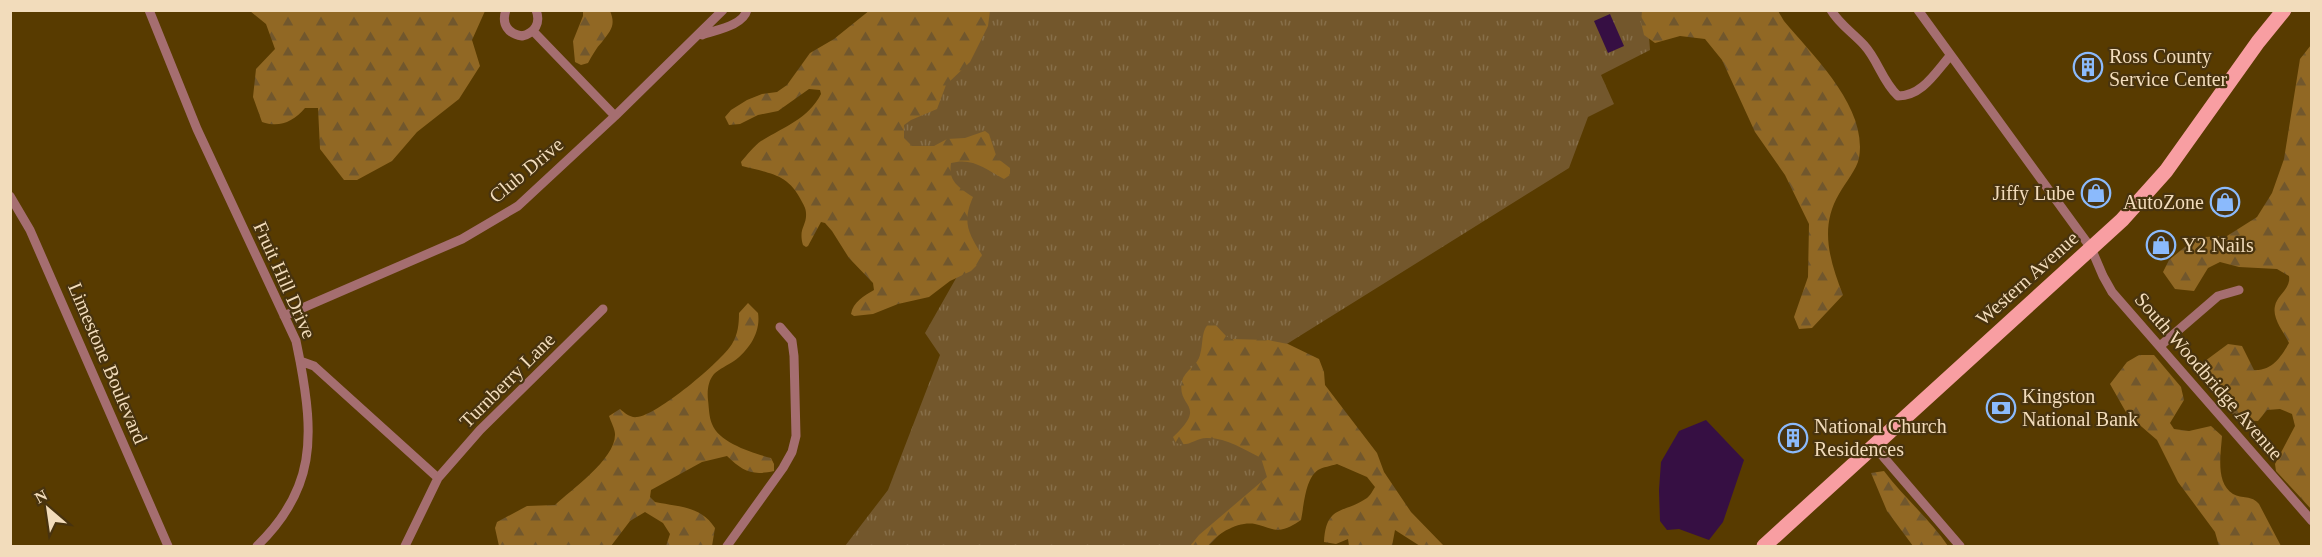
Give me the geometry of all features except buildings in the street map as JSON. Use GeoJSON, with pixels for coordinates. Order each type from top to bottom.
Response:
{"type":"FeatureCollection","features":[{"type":"Feature","properties":{"kind":"main road","name":"Western Avenue"},"geometry":{"type":"LineString","coordinates":[[1764,546],[2122,220],[2166,171],[2258,42],[2284,10]]}},
{"type":"Feature","properties":{"kind":"street","name":"Fruit Hill Drive"},"geometry":{"type":"LineString","coordinates":[[149,10],[197,129],[296,341],[300,361],[314,366],[438,478]]}},
{"type":"Feature","properties":{"kind":"street"},"geometry":{"type":"LineString","coordinates":[[506,10],[504,23],[510,33],[522,36],[533,31],[538,20],[536,10]]}},
{"type":"Feature","properties":{"kind":"street","name":"Club Drive"},"geometry":{"type":"LineString","coordinates":[[284,316],[477,232],[518,206],[615,116],[723,10]]}},
{"type":"Feature","properties":{"kind":"street","name":"Club Drive"},"geometry":{"type":"LineString","coordinates":[[696,37],[740,21],[746,16],[747,10]]}},
{"type":"Feature","properties":{"kind":"street"},"geometry":{"type":"LineString","coordinates":[[1831,10],[1864,45],[1876,61],[1890,88],[1898,96],[1908,96],[1920,90],[1950,56]]}},
{"type":"Feature","properties":{"kind":"street","name":"South Woodbridge Avenue"},"geometry":{"type":"LineString","coordinates":[[1918,10],[2091,248],[2112,292],[2312,521]]}},
{"type":"Feature","properties":{"kind":"street"},"geometry":{"type":"LineString","coordinates":[[533,31],[615,116]]}},
{"type":"Feature","properties":{"kind":"street","name":"Limestone Boulevard"},"geometry":{"type":"LineString","coordinates":[[10,196],[30,230],[168,546]]}},
{"type":"Feature","properties":{"kind":"street"},"geometry":{"type":"LineString","coordinates":[[2160,346],[2218,296],[2239,290]]}},
{"type":"Feature","properties":{"kind":"street","name":"Turnberry Lane"},"geometry":{"type":"LineString","coordinates":[[438,478],[480,430],[603,309]]}},
{"type":"Feature","properties":{"kind":"street"},"geometry":{"type":"LineString","coordinates":[[727,546],[783,468],[792,452],[796,436],[792,341],[780,327]]}},
{"type":"Feature","properties":{"kind":"street"},"geometry":{"type":"LineString","coordinates":[[257,546],[291,505],[304,472],[309,443],[309,407],[300,361]]}},
{"type":"Feature","properties":{"kind":"street"},"geometry":{"type":"LineString","coordinates":[[1874,446],[1960,546]]}},
{"type":"Feature","properties":{"kind":"street"},"geometry":{"type":"LineString","coordinates":[[405,546],[438,478]]}},
{"type":"Feature","properties":{"kind":"green space"},"geometry":{"type":"Polygon","coordinates":[[[870,10],[990,11],[988,26],[970,62],[946,85],[937,109],[904,125],[904,138],[912,146],[934,146],[947,139],[965,138],[985,131],[989,134],[997,158],[1010,168],[1010,175],[1004,179],[972,163],[951,163],[953,179],[959,187],[973,197],[967,221],[970,234],[982,255],[978,264],[971,271],[950,281],[929,297],[898,304],[873,314],[854,316],[851,314],[854,306],[874,290],[873,283],[849,258],[825,223],[821,222],[808,246],[803,245],[802,231],[806,211],[796,191],[783,179],[742,166],[741,162],[761,141],[795,122],[809,110],[821,94],[820,90],[809,89],[778,111],[758,115],[740,124],[729,125],[725,117],[731,110],[747,100],[762,94],[777,92],[787,85],[810,53],[834,39],[870,10]]]}},
{"type":"Feature","properties":{"kind":"green space"},"geometry":{"type":"Polygon","coordinates":[[[250,11],[485,11],[472,40],[480,66],[459,99],[417,132],[392,161],[357,180],[344,180],[320,149],[318,108],[305,108],[296,117],[280,124],[262,122],[253,97],[256,69],[275,49],[266,24],[250,11]]]}},
{"type":"Feature","properties":{"kind":"green space"},"geometry":{"type":"Polygon","coordinates":[[[583,11],[610,11],[612,24],[610,31],[588,63],[581,65],[575,62],[573,41],[583,11]]]}},
{"type":"Feature","properties":{"kind":"green space"},"geometry":{"type":"Polygon","coordinates":[[[952,11],[1647,11],[1650,50],[1601,75],[1614,104],[1588,117],[1569,168],[1234,377],[1285,469],[1208,546],[845,546],[888,490],[940,355],[925,333],[972,250],[881,126],[952,11]]]}},
{"type":"Feature","properties":{"kind":"green space"},"geometry":{"type":"Polygon","coordinates":[[[1642,11],[1778,11],[1823,66],[1847,101],[1860,139],[1859,158],[1833,207],[1828,232],[1834,270],[1843,295],[1812,328],[1799,329],[1794,317],[1808,277],[1809,224],[1785,175],[1755,132],[1722,60],[1705,39],[1680,36],[1655,43],[1644,35],[1641,22],[1642,11]]]}},
{"type":"Feature","properties":{"kind":"green space"},"geometry":{"type":"Polygon","coordinates":[[[2311,45],[2311,509],[2276,471],[2275,464],[2295,426],[2292,414],[2280,409],[2267,410],[2258,421],[2239,420],[2224,406],[2200,374],[2205,361],[2228,344],[2242,346],[2254,370],[2271,366],[2279,358],[2289,343],[2277,321],[2275,306],[2288,285],[2289,276],[2277,269],[2239,267],[2220,262],[2208,268],[2194,291],[2175,289],[2163,272],[2169,260],[2186,246],[2205,237],[2227,236],[2257,217],[2272,193],[2284,159],[2300,59],[2311,45]]]}},
{"type":"Feature","properties":{"kind":"green space"},"geometry":{"type":"Polygon","coordinates":[[[748,303],[758,313],[756,334],[739,357],[718,370],[712,377],[708,390],[710,415],[712,424],[722,437],[737,446],[771,458],[774,471],[759,473],[748,471],[727,456],[702,462],[651,490],[650,497],[655,502],[689,509],[703,515],[715,528],[712,546],[666,546],[670,534],[663,523],[645,512],[630,521],[611,546],[499,546],[495,528],[497,522],[527,506],[555,505],[601,463],[613,444],[615,432],[609,416],[620,409],[632,417],[637,417],[658,408],[688,387],[715,363],[732,344],[738,329],[739,313],[748,303]]]}},
{"type":"Feature","properties":{"kind":"green space"},"geometry":{"type":"Polygon","coordinates":[[[1212,321],[1232,339],[1268,340],[1288,344],[1319,359],[1324,372],[1325,385],[1377,453],[1384,472],[1411,512],[1444,546],[1420,546],[1395,530],[1392,546],[1349,546],[1348,539],[1336,544],[1324,542],[1325,530],[1332,516],[1367,498],[1375,487],[1367,477],[1337,464],[1320,469],[1314,474],[1306,493],[1301,520],[1293,525],[1278,530],[1255,524],[1242,524],[1223,533],[1208,546],[1190,546],[1199,535],[1267,477],[1261,458],[1236,445],[1208,438],[1181,444],[1176,443],[1173,437],[1189,418],[1190,412],[1181,390],[1182,381],[1185,374],[1199,359],[1204,332],[1212,321]]]}},
{"type":"Feature","properties":{"kind":"green space"},"geometry":{"type":"Polygon","coordinates":[[[2139,355],[2154,355],[2181,387],[2184,400],[2170,423],[2174,429],[2189,431],[2211,426],[2222,436],[2220,467],[2227,489],[2233,494],[2253,499],[2259,504],[2281,546],[2219,546],[2215,532],[2178,482],[2157,440],[2127,414],[2110,384],[2127,362],[2139,355]]]}},
{"type":"Feature","properties":{"kind":"green space"},"geometry":{"type":"Polygon","coordinates":[[[1884,471],[1948,546],[1913,546],[1887,511],[1871,473],[1884,471]]]}},
{"type":"Feature","properties":{"kind":"shaded area"},"geometry":{"type":"Polygon","coordinates":[[[1610,14],[1624,46],[1608,53],[1594,21],[1610,14]]]}},
{"type":"Feature","properties":{"kind":"shaded area"},"geometry":{"type":"Polygon","coordinates":[[[1706,420],[1744,460],[1723,522],[1709,540],[1679,529],[1667,530],[1660,521],[1659,490],[1661,462],[1679,431],[1706,420]]]}},
{"type":"Feature","properties":{"kind":"place","name":"Ross County Service Center"},"geometry":{"type":"Point","coordinates":[2088,67]}},
{"type":"Feature","properties":{"kind":"place","name":"Jiffy Lube"},"geometry":{"type":"Point","coordinates":[2096,193]}},
{"type":"Feature","properties":{"kind":"place","name":"AutoZone"},"geometry":{"type":"Point","coordinates":[2225,202]}},
{"type":"Feature","properties":{"kind":"place","name":"Y2 Nails"},"geometry":{"type":"Point","coordinates":[2161,245]}},
{"type":"Feature","properties":{"kind":"place","name":"Kingston National Bank"},"geometry":{"type":"Point","coordinates":[2001,408]}},
{"type":"Feature","properties":{"kind":"place","name":"National Church Residences"},"geometry":{"type":"Point","coordinates":[1793,438]}}]}
